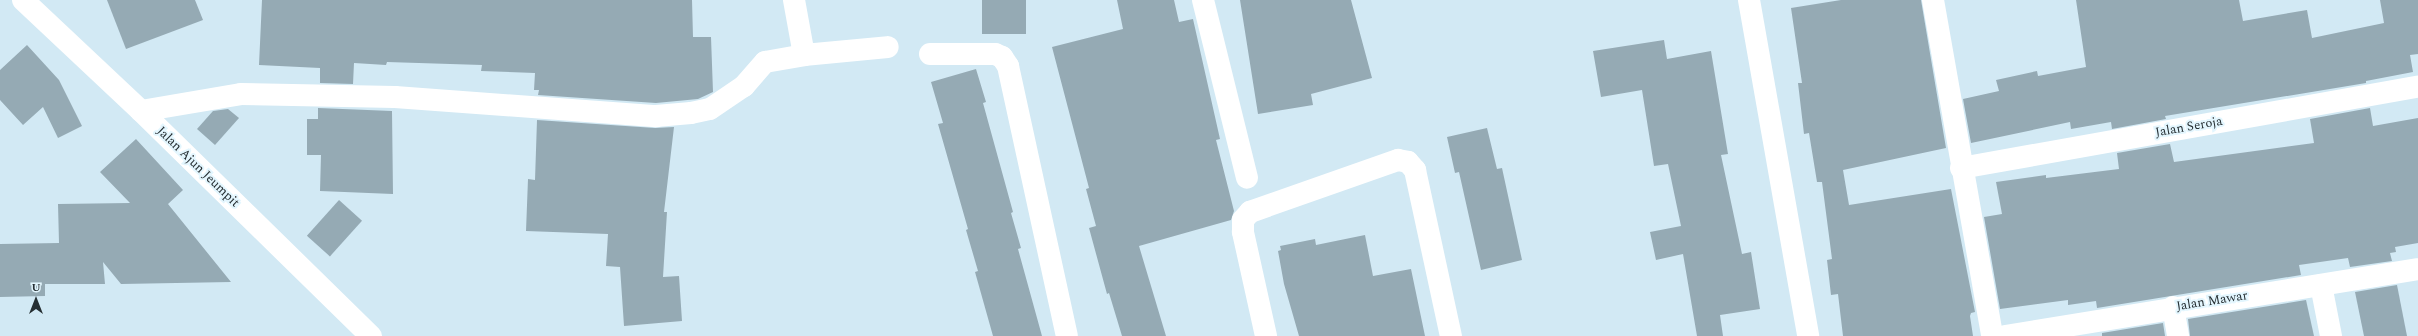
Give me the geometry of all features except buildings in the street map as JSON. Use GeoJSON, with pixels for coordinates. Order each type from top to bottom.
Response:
{"type":"FeatureCollection","features":[{"type":"Feature","properties":{"kind":"street","name":"Jalan Ajun Jeumpit"},"geometry":{"type":"LineString","coordinates":[[23,0],[141,110],[371,336]]}},
{"type":"Feature","properties":{"kind":"street"},"geometry":{"type":"LineString","coordinates":[[794,0],[804,55]]}},
{"type":"Feature","properties":{"kind":"street"},"geometry":{"type":"LineString","coordinates":[[1203,0],[1247,178]]}},
{"type":"Feature","properties":{"kind":"street"},"geometry":{"type":"LineString","coordinates":[[1749,0],[1808,336]]}},
{"type":"Feature","properties":{"kind":"street"},"geometry":{"type":"LineString","coordinates":[[1933,0],[1961,168],[1992,336]]}},
{"type":"Feature","properties":{"kind":"street"},"geometry":{"type":"LineString","coordinates":[[141,110],[240,94],[395,97],[663,116],[710,109],[744,86],[765,62],[804,55],[888,47]]}},
{"type":"Feature","properties":{"kind":"street"},"geometry":{"type":"LineString","coordinates":[[930,54],[995,54],[1002,57],[1008,66],[1067,336]]}},
{"type":"Feature","properties":{"kind":"street","name":"Jalan Seroja"},"geometry":{"type":"LineString","coordinates":[[1961,168],[2418,87]]}},
{"type":"Feature","properties":{"kind":"street"},"geometry":{"type":"LineString","coordinates":[[1266,336],[1243,232],[1243,220],[1250,212],[1398,160],[1408,162],[1415,170],[1451,336]]}},
{"type":"Feature","properties":{"kind":"street","name":"Jalan Mawar"},"geometry":{"type":"LineString","coordinates":[[2005,336],[2173,307],[2418,269]]}},
{"type":"Feature","properties":{"kind":"street"},"geometry":{"type":"LineString","coordinates":[[2321,285],[2331,336]]}},
{"type":"Feature","properties":{"kind":"street"},"geometry":{"type":"LineString","coordinates":[[2173,307],[2178,336]]}}]}
